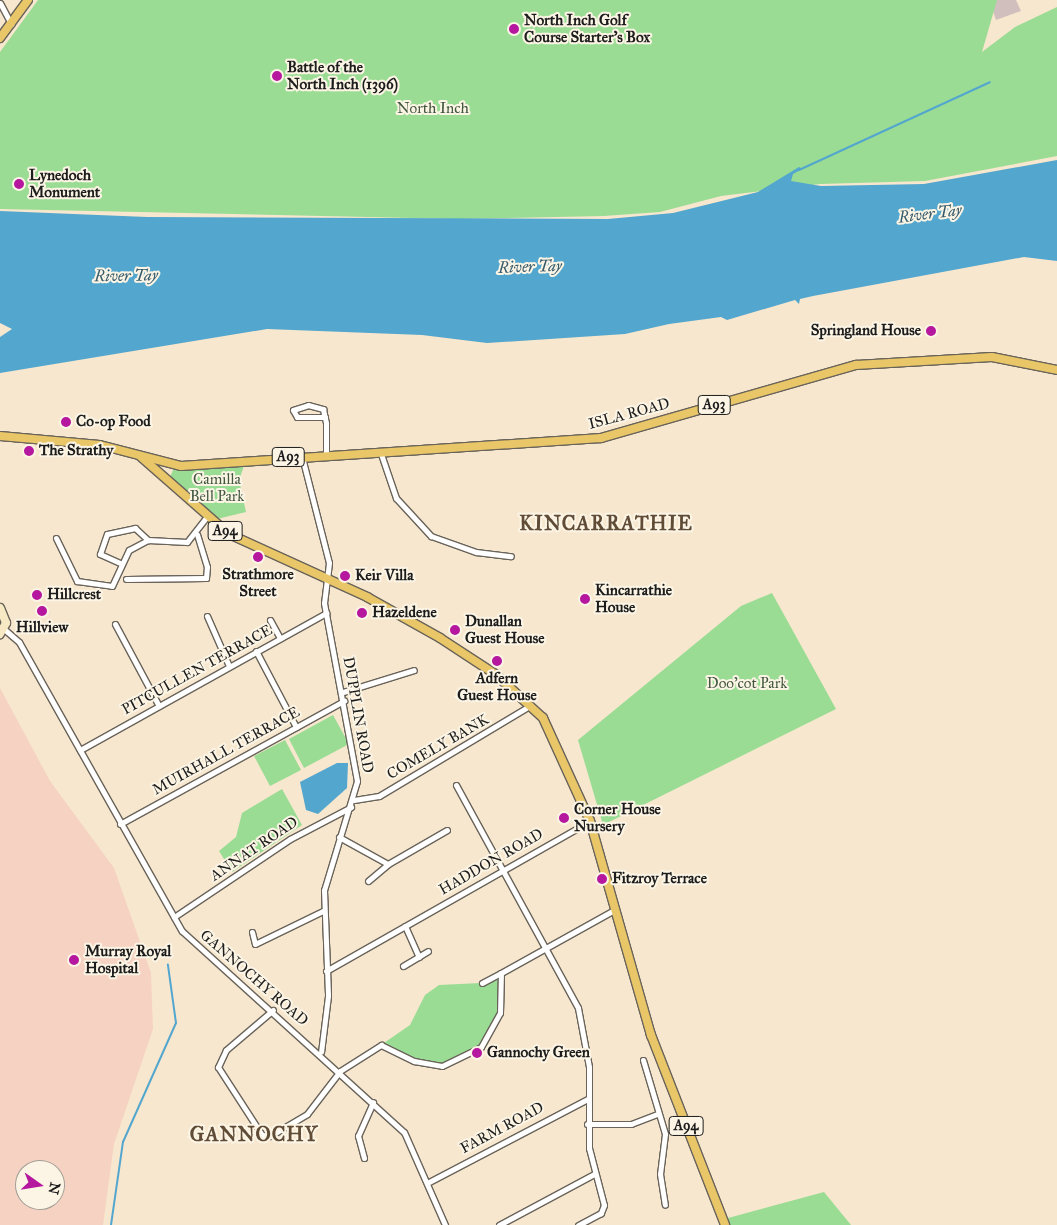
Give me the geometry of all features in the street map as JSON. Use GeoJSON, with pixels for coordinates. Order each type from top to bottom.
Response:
{"type":"FeatureCollection","features":[{"type":"Feature","properties":{"kind":"main road"},"geometry":{"type":"LineString","coordinates":[[0,38],[28,0]]}},
{"type":"Feature","properties":{"kind":"main road","name":"ISLA ROAD"},"geometry":{"type":"LineString","coordinates":[[141,457],[181,466],[600,438],[856,365],[992,357],[1057,370]]}},
{"type":"Feature","properties":{"kind":"main road","name":"A93"},"geometry":{"type":"LineString","coordinates":[[0,436],[93,444],[141,457]]}},
{"type":"Feature","properties":{"kind":"main road","name":"A94"},"geometry":{"type":"LineString","coordinates":[[141,457],[229,534],[327,578],[470,656],[532,705],[566,762],[590,821],[651,1035],[725,1225]]}},
{"type":"Feature","properties":{"kind":"street"},"geometry":{"type":"LineString","coordinates":[[0,3],[11,24]]}},
{"type":"Feature","properties":{"kind":"street"},"geometry":{"type":"LineString","coordinates":[[325,417],[297,417],[293,410],[319,406],[325,417],[326,455]]}},
{"type":"Feature","properties":{"kind":"street"},"geometry":{"type":"LineString","coordinates":[[380,452],[396,498],[432,536],[476,552],[511,556]]}},
{"type":"Feature","properties":{"kind":"street","name":"DUPPLIN ROAD"},"geometry":{"type":"LineString","coordinates":[[302,457],[329,562],[326,613],[343,692],[357,781],[354,800],[327,874],[323,911],[327,1020],[321,1052]]}},
{"type":"Feature","properties":{"kind":"street"},"geometry":{"type":"LineString","coordinates":[[56,538],[80,583],[115,585],[120,563],[130,550],[148,540],[188,542],[197,534],[207,516]]}},
{"type":"Feature","properties":{"kind":"street"},"geometry":{"type":"LineString","coordinates":[[120,563],[100,554],[107,534],[136,528],[148,540]]}},
{"type":"Feature","properties":{"kind":"street"},"geometry":{"type":"LineString","coordinates":[[126,579],[206,578],[207,567],[197,534]]}},
{"type":"Feature","properties":{"kind":"street"},"geometry":{"type":"LineString","coordinates":[[0,608],[2,632]]}},
{"type":"Feature","properties":{"kind":"street","name":"PITCULLEN TERRACE"},"geometry":{"type":"LineString","coordinates":[[80,750],[326,613]]}},
{"type":"Feature","properties":{"kind":"street"},"geometry":{"type":"LineString","coordinates":[[207,616],[229,666]]}},
{"type":"Feature","properties":{"kind":"street"},"geometry":{"type":"LineString","coordinates":[[270,620],[280,638]]}},
{"type":"Feature","properties":{"kind":"street"},"geometry":{"type":"LineString","coordinates":[[115,624],[158,706]]}},
{"type":"Feature","properties":{"kind":"street","name":"GANNOCHY ROAD"},"geometry":{"type":"LineString","coordinates":[[2,632],[19,642],[120,824],[174,917],[193,943],[321,1052],[408,1137],[446,1225]]}},
{"type":"Feature","properties":{"kind":"street"},"geometry":{"type":"LineString","coordinates":[[256,651],[296,727]]}},
{"type":"Feature","properties":{"kind":"street"},"geometry":{"type":"LineString","coordinates":[[343,692],[414,670]]}},
{"type":"Feature","properties":{"kind":"street","name":"MUIRHALL TERRACE"},"geometry":{"type":"LineString","coordinates":[[120,824],[344,701]]}},
{"type":"Feature","properties":{"kind":"street","name":"COMELY BANK"},"geometry":{"type":"LineString","coordinates":[[354,800],[378,796],[532,705]]}},
{"type":"Feature","properties":{"kind":"street"},"geometry":{"type":"LineString","coordinates":[[456,785],[578,1008],[589,1067],[587,1124],[594,1174],[603,1210],[578,1225]]}},
{"type":"Feature","properties":{"kind":"street","name":"ANNAT ROAD"},"geometry":{"type":"LineString","coordinates":[[174,917],[290,839],[351,807]]}},
{"type":"Feature","properties":{"kind":"street","name":"HADDON ROAD"},"geometry":{"type":"LineString","coordinates":[[326,971],[503,868],[590,821]]}},
{"type":"Feature","properties":{"kind":"street"},"geometry":{"type":"LineString","coordinates":[[368,881],[388,864],[447,830]]}},
{"type":"Feature","properties":{"kind":"street"},"geometry":{"type":"LineString","coordinates":[[339,837],[388,864]]}},
{"type":"Feature","properties":{"kind":"street"},"geometry":{"type":"LineString","coordinates":[[482,982],[501,973],[544,945],[614,910]]}},
{"type":"Feature","properties":{"kind":"street"},"geometry":{"type":"LineString","coordinates":[[252,932],[255,944],[323,911]]}},
{"type":"Feature","properties":{"kind":"street"},"geometry":{"type":"LineString","coordinates":[[405,926],[418,956]]}},
{"type":"Feature","properties":{"kind":"street"},"geometry":{"type":"LineString","coordinates":[[403,966],[428,951]]}},
{"type":"Feature","properties":{"kind":"street"},"geometry":{"type":"LineString","coordinates":[[273,1010],[226,1050],[218,1067],[262,1135],[270,1136],[308,1114],[340,1071],[381,1045],[414,1061],[442,1066],[481,1047],[500,1013],[501,973]]}},
{"type":"Feature","properties":{"kind":"street"},"geometry":{"type":"LineString","coordinates":[[642,1060],[666,1144],[660,1174],[664,1205]]}},
{"type":"Feature","properties":{"kind":"street","name":"FARM ROAD"},"geometry":{"type":"LineString","coordinates":[[429,1182],[588,1099]]}},
{"type":"Feature","properties":{"kind":"street"},"geometry":{"type":"LineString","coordinates":[[364,1158],[358,1136],[373,1102]]}},
{"type":"Feature","properties":{"kind":"street"},"geometry":{"type":"LineString","coordinates":[[587,1124],[631,1124],[657,1114]]}},
{"type":"Feature","properties":{"kind":"street"},"geometry":{"type":"LineString","coordinates":[[499,1225],[594,1174]]}},
{"type":"Feature","properties":{"kind":"shaded area"},"geometry":{"type":"Polygon","coordinates":[[[989,0],[1016,0],[1021,11],[996,20],[989,0]]]}},
{"type":"Feature","properties":{"kind":"shaded area","name":"Murray Royal Hospital"},"geometry":{"type":"Polygon","coordinates":[[[0,688],[50,781],[114,868],[151,973],[153,1029],[114,1144],[103,1225],[0,1225],[0,688]]]}},
{"type":"Feature","properties":{"kind":"green space","name":"North Inch"},"geometry":{"type":"Polygon","coordinates":[[[38,0],[997,0],[982,52],[1015,27],[1057,7],[1057,156],[925,181],[820,184],[721,196],[660,212],[604,216],[457,219],[0,209],[0,52],[38,0]]]}},
{"type":"Feature","properties":{"kind":"green space","name":"Camilla Bell Park"},"geometry":{"type":"Polygon","coordinates":[[[245,463],[239,480],[246,512],[217,519],[170,477],[174,468],[245,463]]]}},
{"type":"Feature","properties":{"kind":"green space","name":"Doo'cot Park"},"geometry":{"type":"Polygon","coordinates":[[[772,593],[836,709],[603,825],[578,740],[741,606],[772,593]]]}},
{"type":"Feature","properties":{"kind":"green space"},"geometry":{"type":"Polygon","coordinates":[[[333,715],[349,744],[304,768],[289,739],[333,715]]]}},
{"type":"Feature","properties":{"kind":"green space"},"geometry":{"type":"Polygon","coordinates":[[[285,740],[301,770],[270,786],[254,756],[285,740]]]}},
{"type":"Feature","properties":{"kind":"green space"},"geometry":{"type":"Polygon","coordinates":[[[282,789],[302,825],[232,872],[219,851],[236,837],[242,813],[282,789]]]}},
{"type":"Feature","properties":{"kind":"green space"},"geometry":{"type":"Polygon","coordinates":[[[501,973],[500,1013],[481,1047],[442,1066],[414,1061],[381,1045],[410,1025],[425,995],[439,985],[481,983],[501,973]]]}},
{"type":"Feature","properties":{"kind":"green space"},"geometry":{"type":"Polygon","coordinates":[[[824,1192],[851,1225],[730,1225],[728,1218],[824,1192]]]}},
{"type":"Feature","properties":{"kind":"water","name":"River Tay"},"geometry":{"type":"Polygon","coordinates":[[[1057,160],[1057,261],[1024,257],[813,296],[800,299],[799,304],[795,300],[727,320],[721,317],[669,324],[625,334],[487,343],[422,335],[267,329],[0,373],[0,337],[12,329],[0,323],[0,211],[147,217],[608,219],[673,213],[758,192],[799,167],[802,169],[793,174],[791,181],[821,186],[924,184],[1057,160]]]}},
{"type":"Feature","properties":{"kind":"water"},"geometry":{"type":"Polygon","coordinates":[[[337,763],[348,763],[347,788],[318,814],[306,810],[300,782],[337,763]]]}},
{"type":"Feature","properties":{"kind":"waterway"},"geometry":{"type":"LineString","coordinates":[[799,170],[990,82]]}},
{"type":"Feature","properties":{"kind":"waterway"},"geometry":{"type":"LineString","coordinates":[[111,1225],[123,1142],[176,1023],[168,965]]}},
{"type":"Feature","properties":{"kind":"place","name":"North Inch Golf Course Starter's Box"},"geometry":{"type":"Point","coordinates":[514,29]}},
{"type":"Feature","properties":{"kind":"place","name":"Battle of the North Inch (1396)"},"geometry":{"type":"Point","coordinates":[277,76]}},
{"type":"Feature","properties":{"kind":"place","name":"Lynedoch Monument"},"geometry":{"type":"Point","coordinates":[19,184]}},
{"type":"Feature","properties":{"kind":"place","name":"Springland House"},"geometry":{"type":"Point","coordinates":[931,331]}},
{"type":"Feature","properties":{"kind":"place","name":"Co-op Food"},"geometry":{"type":"Point","coordinates":[66,422]}},
{"type":"Feature","properties":{"kind":"place","name":"The Strathy"},"geometry":{"type":"Point","coordinates":[29,451]}},
{"type":"Feature","properties":{"kind":"place","name":"Strathmore Street"},"geometry":{"type":"Point","coordinates":[258,557]}},
{"type":"Feature","properties":{"kind":"place","name":"Keir Villa"},"geometry":{"type":"Point","coordinates":[345,576]}},
{"type":"Feature","properties":{"kind":"place","name":"Hillcrest"},"geometry":{"type":"Point","coordinates":[37,595]}},
{"type":"Feature","properties":{"kind":"place","name":"Kincarrathie House"},"geometry":{"type":"Point","coordinates":[585,599]}},
{"type":"Feature","properties":{"kind":"place","name":"Hillview"},"geometry":{"type":"Point","coordinates":[42,611]}},
{"type":"Feature","properties":{"kind":"place","name":"Hazeldene"},"geometry":{"type":"Point","coordinates":[362,613]}},
{"type":"Feature","properties":{"kind":"place","name":"Dunallan Guest House"},"geometry":{"type":"Point","coordinates":[455,630]}},
{"type":"Feature","properties":{"kind":"place","name":"Adfern Guest House"},"geometry":{"type":"Point","coordinates":[497,661]}},
{"type":"Feature","properties":{"kind":"place","name":"Corner House Nursery"},"geometry":{"type":"Point","coordinates":[564,818]}},
{"type":"Feature","properties":{"kind":"place","name":"Fitzroy Terrace"},"geometry":{"type":"Point","coordinates":[602,879]}},
{"type":"Feature","properties":{"kind":"place","name":"Murray Royal Hospital"},"geometry":{"type":"Point","coordinates":[74,960]}},
{"type":"Feature","properties":{"kind":"place","name":"Gannochy Green"},"geometry":{"type":"Point","coordinates":[477,1053]}},
{"type":"Feature","properties":{"kind":"district","name":"KINCARRATHIE"},"geometry":{"type":"Point","coordinates":[606,523]}},
{"type":"Feature","properties":{"kind":"district","name":"GANNOCHY"},"geometry":{"type":"Point","coordinates":[254,1134]}}]}
